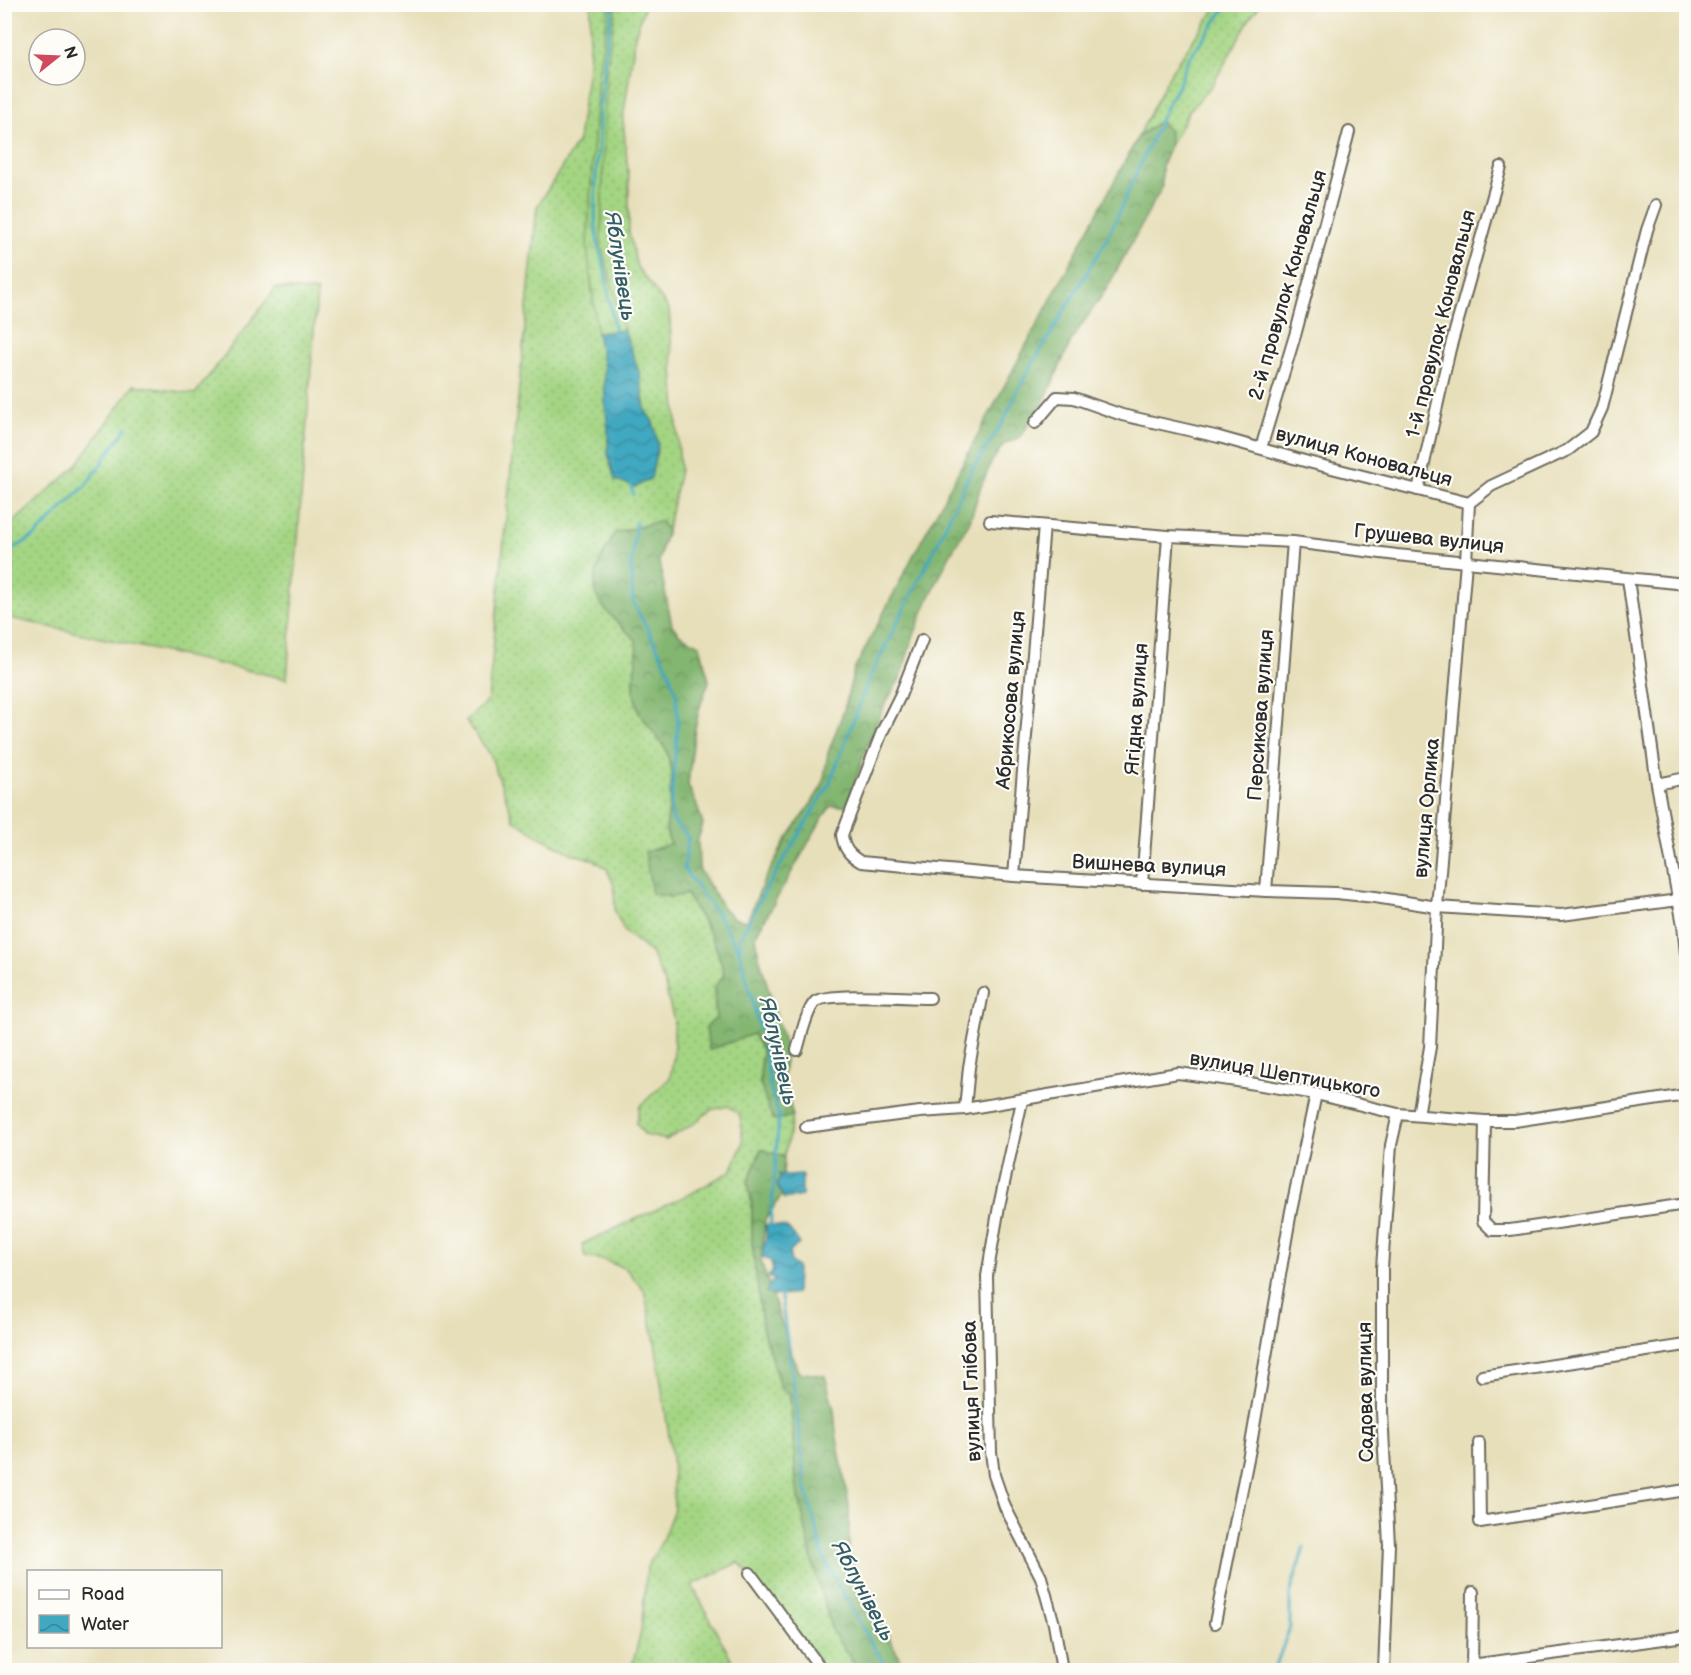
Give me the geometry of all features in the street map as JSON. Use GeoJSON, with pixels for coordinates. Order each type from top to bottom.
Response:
{"type":"FeatureCollection","features":[{"type":"Feature","properties":{"kind":"street","name":"2-й провулок Коновальця"},"geometry":{"type":"LineString","coordinates":[[1261,448],[1296,332],[1349,132]]}},
{"type":"Feature","properties":{"kind":"street","name":"1-й провулок Коновальця"},"geometry":{"type":"LineString","coordinates":[[1418,490],[1450,349],[1501,167]]}},
{"type":"Feature","properties":{"kind":"street","name":"вулиця Коновальця"},"geometry":{"type":"LineString","coordinates":[[1035,423],[1057,398],[1074,398],[1122,415],[1219,437],[1469,503],[1491,486],[1568,450],[1591,432],[1602,408],[1647,230],[1656,205]]}},
{"type":"Feature","properties":{"kind":"street","name":"вулиця Орлика"},"geometry":{"type":"LineString","coordinates":[[1418,1115],[1430,1047],[1437,907],[1469,503]]}},
{"type":"Feature","properties":{"kind":"street","name":"Грушева вулиця"},"geometry":{"type":"LineString","coordinates":[[990,522],[1168,536],[1293,542],[1397,555],[1686,584]]}},
{"type":"Feature","properties":{"kind":"street","name":"Абрикосова вулиця"},"geometry":{"type":"LineString","coordinates":[[1014,876],[1044,526]]}},
{"type":"Feature","properties":{"kind":"street","name":"Ягідна вулиця"},"geometry":{"type":"LineString","coordinates":[[1142,884],[1168,536]]}},
{"type":"Feature","properties":{"kind":"street","name":"Персикова вулиця"},"geometry":{"type":"LineString","coordinates":[[1266,891],[1293,542]]}},
{"type":"Feature","properties":{"kind":"street"},"geometry":{"type":"LineString","coordinates":[[1628,579],[1656,784],[1685,925],[1686,952]]}},
{"type":"Feature","properties":{"kind":"street","name":"Вишнева вулиця"},"geometry":{"type":"LineString","coordinates":[[922,640],[900,696],[882,732],[842,835],[843,846],[850,855],[861,862],[1014,876],[1336,893],[1437,907],[1561,915],[1679,900]]}},
{"type":"Feature","properties":{"kind":"street"},"geometry":{"type":"LineString","coordinates":[[1656,784],[1686,778]]}},
{"type":"Feature","properties":{"kind":"street"},"geometry":{"type":"LineString","coordinates":[[965,1109],[969,1067],[983,993]]}},
{"type":"Feature","properties":{"kind":"street"},"geometry":{"type":"LineString","coordinates":[[797,1050],[810,1008],[816,1000],[847,996],[930,998]]}},
{"type":"Feature","properties":{"kind":"street","name":"вулиця Шептицького"},"geometry":{"type":"LineString","coordinates":[[806,1127],[1022,1101],[1178,1073],[1316,1094],[1398,1114],[1485,1120],[1515,1121],[1686,1095]]}},
{"type":"Feature","properties":{"kind":"street"},"geometry":{"type":"LineString","coordinates":[[1215,1623],[1251,1444],[1291,1211],[1316,1094]]}},
{"type":"Feature","properties":{"kind":"street","name":"вулиця Глібова"},"geometry":{"type":"LineString","coordinates":[[1022,1101],[999,1206],[987,1276],[991,1452],[994,1475],[1005,1507],[1041,1578],[1054,1624],[1062,1671]]}},
{"type":"Feature","properties":{"kind":"street","name":"Садова вулиця"},"geometry":{"type":"LineString","coordinates":[[1384,1671],[1389,1545],[1382,1412],[1383,1268],[1391,1145],[1398,1114]]}},
{"type":"Feature","properties":{"kind":"street"},"geometry":{"type":"LineString","coordinates":[[1485,1120],[1483,1221],[1491,1230],[1510,1230],[1686,1204]]}},
{"type":"Feature","properties":{"kind":"street"},"geometry":{"type":"LineString","coordinates":[[1482,1376],[1686,1345]]}},
{"type":"Feature","properties":{"kind":"street"},"geometry":{"type":"LineString","coordinates":[[1479,1443],[1480,1522],[1686,1490]]}},
{"type":"Feature","properties":{"kind":"street"},"geometry":{"type":"LineString","coordinates":[[750,1573],[822,1671]]}},
{"type":"Feature","properties":{"kind":"street"},"geometry":{"type":"LineString","coordinates":[[1473,1592],[1471,1668],[1686,1636]]}},
{"type":"Feature","properties":{"kind":"green space"},"geometry":{"type":"Polygon","coordinates":[[[591,5],[645,5],[635,36],[623,120],[629,181],[629,233],[637,267],[669,309],[680,470],[667,531],[660,521],[615,533],[597,572],[598,599],[636,640],[634,693],[639,713],[666,749],[672,773],[666,830],[670,844],[672,897],[686,894],[709,933],[724,975],[714,988],[716,1018],[709,1050],[753,1033],[762,1050],[760,1083],[774,1120],[793,1116],[784,1157],[761,1149],[748,1182],[752,1205],[752,1243],[763,1331],[781,1389],[790,1394],[796,1482],[812,1560],[832,1631],[852,1661],[862,1670],[819,1670],[776,1608],[739,1562],[692,1585],[737,1670],[631,1670],[641,1631],[647,1567],[661,1543],[674,1509],[672,1457],[655,1342],[644,1290],[626,1269],[604,1260],[585,1257],[582,1244],[692,1193],[731,1171],[743,1143],[740,1115],[728,1106],[711,1110],[692,1125],[666,1140],[645,1135],[636,1123],[640,1106],[670,1078],[674,1053],[674,1021],[664,982],[651,953],[625,932],[615,912],[614,886],[607,869],[594,860],[573,854],[540,837],[514,820],[490,754],[466,721],[488,700],[537,207],[578,141],[588,67],[591,5]],[[624,330],[597,333],[604,367],[608,454],[615,480],[645,410],[639,372],[624,330]]]}},
{"type":"Feature","properties":{"kind":"green space"},"geometry":{"type":"Polygon","coordinates":[[[609,5],[616,5],[606,73],[601,244],[624,330],[597,333],[587,246],[598,74],[609,5]]]}},
{"type":"Feature","properties":{"kind":"green space"},"geometry":{"type":"Polygon","coordinates":[[[1218,5],[1260,5],[1213,84],[1189,111],[1169,148],[1170,132],[1160,121],[1138,137],[1172,70],[1218,5]]]}},
{"type":"Feature","properties":{"kind":"green space"},"geometry":{"type":"Polygon","coordinates":[[[1160,121],[1170,132],[1169,148],[1162,166],[1162,187],[1107,288],[1072,339],[1042,406],[1019,438],[1004,444],[992,461],[970,521],[930,596],[913,637],[901,677],[885,704],[868,744],[847,806],[831,806],[823,817],[756,935],[758,953],[786,1050],[783,1077],[793,1116],[774,1120],[760,1083],[762,1050],[753,1034],[709,1050],[706,1027],[716,1018],[714,988],[724,975],[709,933],[686,894],[672,897],[652,894],[645,852],[670,844],[666,830],[672,773],[666,749],[639,713],[634,693],[636,640],[601,604],[595,591],[599,564],[615,533],[661,521],[667,531],[659,562],[672,625],[680,635],[700,645],[709,681],[695,728],[688,785],[703,824],[698,839],[699,869],[721,905],[733,918],[747,921],[763,883],[786,840],[823,784],[828,753],[844,710],[854,670],[1138,137],[1160,121]]]}},
{"type":"Feature","properties":{"kind":"green space"},"geometry":{"type":"Polygon","coordinates":[[[276,288],[317,292],[287,679],[5,617],[5,530],[76,466],[134,385],[195,394],[276,288]]]}},
{"type":"Feature","properties":{"kind":"green space"},"geometry":{"type":"Polygon","coordinates":[[[761,1149],[784,1157],[782,1195],[765,1220],[761,1262],[798,1372],[825,1376],[834,1410],[849,1505],[849,1552],[904,1670],[862,1670],[852,1661],[832,1631],[812,1560],[796,1482],[790,1394],[781,1389],[763,1331],[752,1243],[752,1205],[748,1182],[761,1149]]]}},
{"type":"Feature","properties":{"kind":"water"},"geometry":{"type":"Polygon","coordinates":[[[624,330],[639,372],[645,410],[653,422],[658,444],[651,478],[636,487],[615,480],[608,454],[604,367],[597,333],[624,330]]]}},
{"type":"Feature","properties":{"kind":"water"},"geometry":{"type":"Polygon","coordinates":[[[779,1174],[802,1175],[802,1196],[784,1199],[777,1186],[779,1174]]]}},
{"type":"Feature","properties":{"kind":"water"},"geometry":{"type":"Polygon","coordinates":[[[765,1225],[786,1228],[793,1233],[799,1244],[789,1252],[791,1262],[797,1267],[796,1293],[774,1296],[766,1292],[775,1280],[768,1277],[773,1271],[771,1261],[762,1257],[766,1238],[765,1225]]]}},
{"type":"Feature","properties":{"kind":"waterway","name":"Яблунівець"},"geometry":{"type":"LineString","coordinates":[[613,4],[599,110],[595,218],[615,333]]}},
{"type":"Feature","properties":{"kind":"waterway"},"geometry":{"type":"LineString","coordinates":[[739,950],[741,936],[766,889],[829,785],[870,677],[970,473],[1003,422],[1022,382],[1107,239],[1166,107],[1179,84],[1187,61],[1228,4]]}},
{"type":"Feature","properties":{"kind":"waterway"},"geometry":{"type":"LineString","coordinates":[[4,554],[35,536],[86,485],[127,427]]}},
{"type":"Feature","properties":{"kind":"waterway","name":"Яблунівець"},"geometry":{"type":"LineString","coordinates":[[631,482],[633,495]]}},
{"type":"Feature","properties":{"kind":"waterway","name":"Яблунівець"},"geometry":{"type":"LineString","coordinates":[[636,522],[631,566],[633,602],[666,664],[676,692],[678,723],[671,805],[673,821],[688,837],[684,869],[719,917],[739,950],[779,1117],[770,1229]]}},
{"type":"Feature","properties":{"kind":"waterway","name":"Яблунівець"},"geometry":{"type":"LineString","coordinates":[[780,1291],[794,1387],[804,1481],[824,1559],[874,1648],[889,1670]]}},
{"type":"Feature","properties":{"kind":"waterway"},"geometry":{"type":"LineString","coordinates":[[1272,1670],[1290,1627],[1290,1594],[1304,1547]]}}]}
